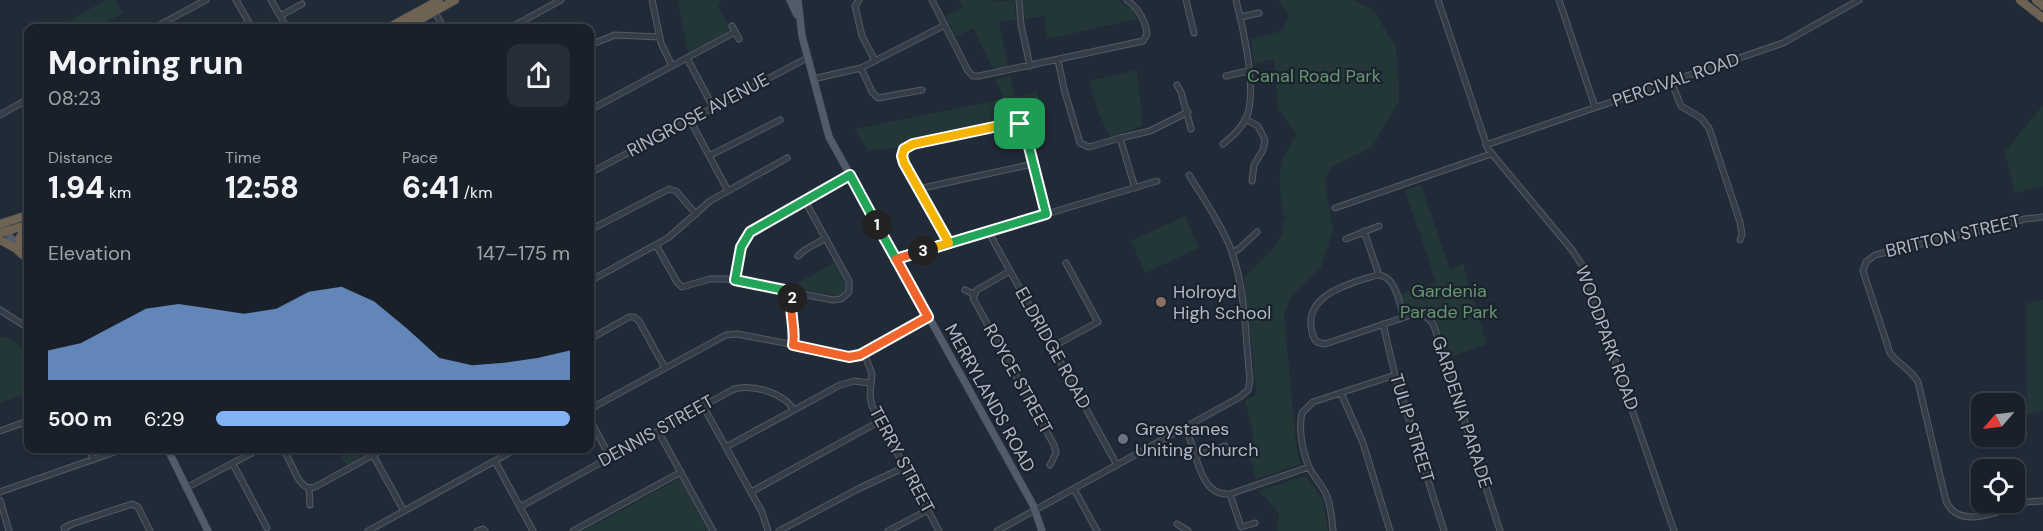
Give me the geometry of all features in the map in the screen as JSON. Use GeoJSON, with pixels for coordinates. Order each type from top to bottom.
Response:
{"type":"FeatureCollection","features":[{"type":"Feature","properties":{"kind":"highway"},"geometry":{"type":"LineString","coordinates":[[411,24],[433,8],[439,0]]}},
{"type":"Feature","properties":{"kind":"highway"},"geometry":{"type":"LineString","coordinates":[[397,24],[455,0]]}},
{"type":"Feature","properties":{"kind":"highway"},"geometry":{"type":"LineString","coordinates":[[2020,0],[2043,18]]}},
{"type":"Feature","properties":{"kind":"highway"},"geometry":{"type":"LineString","coordinates":[[2036,0],[2043,6]]}},
{"type":"Feature","properties":{"kind":"highway"},"geometry":{"type":"LineString","coordinates":[[0,224],[24,216]]}},
{"type":"Feature","properties":{"kind":"highway"},"geometry":{"type":"LineString","coordinates":[[3,232],[24,225]]}},
{"type":"Feature","properties":{"kind":"highway"},"geometry":{"type":"LineString","coordinates":[[24,231],[19,239],[24,252]]}},
{"type":"Feature","properties":{"kind":"highway"},"geometry":{"type":"LineString","coordinates":[[0,240],[15,248],[24,256]]}},
{"type":"Feature","properties":{"kind":"main road","name":"MERRYLANDS ROAD"},"geometry":{"type":"LineString","coordinates":[[790,0],[798,17]]}},
{"type":"Feature","properties":{"kind":"main road","name":"MERRYLANDS ROAD"},"geometry":{"type":"LineString","coordinates":[[798,0],[798,17],[807,58],[829,138],[1035,510],[1042,531]]}},
{"type":"Feature","properties":{"kind":"main road"},"geometry":{"type":"LineString","coordinates":[[0,224],[3,232],[24,256]]}},
{"type":"Feature","properties":{"kind":"main road"},"geometry":{"type":"LineString","coordinates":[[169,453],[208,531]]}},
{"type":"Feature","properties":{"kind":"street"},"geometry":{"type":"LineString","coordinates":[[161,24],[206,0]]}},
{"type":"Feature","properties":{"kind":"street"},"geometry":{"type":"LineString","coordinates":[[237,0],[250,24]]}},
{"type":"Feature","properties":{"kind":"street"},"geometry":{"type":"LineString","coordinates":[[272,0],[285,24]]}},
{"type":"Feature","properties":{"kind":"street"},"geometry":{"type":"LineString","coordinates":[[517,24],[561,0]]}},
{"type":"Feature","properties":{"kind":"street"},"geometry":{"type":"LineString","coordinates":[[652,0],[660,37],[672,66]]}},
{"type":"Feature","properties":{"kind":"street"},"geometry":{"type":"LineString","coordinates":[[932,0],[972,77],[1148,40],[1144,20],[1128,0]]}},
{"type":"Feature","properties":{"kind":"street"},"geometry":{"type":"LineString","coordinates":[[1019,0],[1030,66]]}},
{"type":"Feature","properties":{"kind":"street"},"geometry":{"type":"LineString","coordinates":[[1186,0],[1194,33]]}},
{"type":"Feature","properties":{"kind":"street"},"geometry":{"type":"LineString","coordinates":[[1223,144],[1234,135],[1245,119],[1250,102],[1241,17],[1236,0]]}},
{"type":"Feature","properties":{"kind":"street","name":"WOODPARK ROAD"},"geometry":{"type":"LineString","coordinates":[[1438,0],[1486,145],[1582,265],[1674,531]]}},
{"type":"Feature","properties":{"kind":"street"},"geometry":{"type":"LineString","coordinates":[[1559,0],[1595,107]]}},
{"type":"Feature","properties":{"kind":"street","name":"PERCIVAL ROAD"},"geometry":{"type":"LineString","coordinates":[[1486,145],[1737,59],[1799,35],[1859,0]]}},
{"type":"Feature","properties":{"kind":"street"},"geometry":{"type":"LineString","coordinates":[[856,1],[855,8],[861,33],[875,61]]}},
{"type":"Feature","properties":{"kind":"street"},"geometry":{"type":"LineString","coordinates":[[280,16],[302,4]]}},
{"type":"Feature","properties":{"kind":"street"},"geometry":{"type":"LineString","coordinates":[[433,8],[442,24]]}},
{"type":"Feature","properties":{"kind":"street"},"geometry":{"type":"LineString","coordinates":[[1241,17],[1259,13]]}},
{"type":"Feature","properties":{"kind":"street"},"geometry":{"type":"LineString","coordinates":[[813,79],[861,68],[945,25]]}},
{"type":"Feature","properties":{"kind":"street"},"geometry":{"type":"LineString","coordinates":[[594,108],[687,58],[734,29],[739,39]]}},
{"type":"Feature","properties":{"kind":"street"},"geometry":{"type":"LineString","coordinates":[[594,43],[615,35],[660,37]]}},
{"type":"Feature","properties":{"kind":"street"},"geometry":{"type":"LineString","coordinates":[[687,58],[713,107]]}},
{"type":"Feature","properties":{"kind":"street","name":"RINGROSE AVENUE"},"geometry":{"type":"LineString","coordinates":[[594,171],[807,58]]}},
{"type":"Feature","properties":{"kind":"street"},"geometry":{"type":"LineString","coordinates":[[1058,60],[1079,140],[1084,146],[1091,147],[1153,130],[1188,112]]}},
{"type":"Feature","properties":{"kind":"street"},"geometry":{"type":"LineString","coordinates":[[861,68],[875,99],[922,90]]}},
{"type":"Feature","properties":{"kind":"street"},"geometry":{"type":"LineString","coordinates":[[1226,76],[1248,71]]}},
{"type":"Feature","properties":{"kind":"street"},"geometry":{"type":"LineString","coordinates":[[1671,81],[1681,106],[1701,118],[1711,133],[1740,222],[1742,234],[1740,240]]}},
{"type":"Feature","properties":{"kind":"street"},"geometry":{"type":"LineString","coordinates":[[1177,85],[1188,112],[1191,129]]}},
{"type":"Feature","properties":{"kind":"street"},"geometry":{"type":"LineString","coordinates":[[0,115],[24,101]]}},
{"type":"Feature","properties":{"kind":"street"},"geometry":{"type":"LineString","coordinates":[[1245,119],[1258,126],[1265,140],[1263,150],[1254,165],[1252,181]]}},
{"type":"Feature","properties":{"kind":"street"},"geometry":{"type":"LineString","coordinates":[[690,120],[728,191]]}},
{"type":"Feature","properties":{"kind":"street"},"geometry":{"type":"LineString","coordinates":[[709,156],[780,120]]}},
{"type":"Feature","properties":{"kind":"street"},"geometry":{"type":"LineString","coordinates":[[949,243],[902,158],[904,149],[913,144],[1017,123],[1025,131],[1046,214]]}},
{"type":"Feature","properties":{"kind":"street"},"geometry":{"type":"LineString","coordinates":[[1120,138],[1135,188]]}},
{"type":"Feature","properties":{"kind":"street"},"geometry":{"type":"LineString","coordinates":[[1080,153],[1084,146]]}},
{"type":"Feature","properties":{"kind":"street"},"geometry":{"type":"LineString","coordinates":[[1335,208],[1491,154]]}},
{"type":"Feature","properties":{"kind":"street"},"geometry":{"type":"LineString","coordinates":[[594,278],[671,236],[710,201],[787,158]]}},
{"type":"Feature","properties":{"kind":"street"},"geometry":{"type":"LineString","coordinates":[[918,189],[1033,164]]}},
{"type":"Feature","properties":{"kind":"street"},"geometry":{"type":"LineString","coordinates":[[735,280],[741,247],[746,236],[850,175]]}},
{"type":"Feature","properties":{"kind":"street"},"geometry":{"type":"LineString","coordinates":[[997,531],[1243,395],[1249,386],[1241,290],[1232,253],[1189,175]]}},
{"type":"Feature","properties":{"kind":"street"},"geometry":{"type":"LineString","coordinates":[[896,259],[1157,181]]}},
{"type":"Feature","properties":{"kind":"street"},"geometry":{"type":"LineString","coordinates":[[594,228],[667,189],[676,191],[696,214]]}},
{"type":"Feature","properties":{"kind":"street"},"geometry":{"type":"LineString","coordinates":[[656,244],[681,290],[710,279],[735,280],[836,300],[842,299],[848,294],[849,280],[805,201]]}},
{"type":"Feature","properties":{"kind":"street","name":"BRITTON STREET"},"geometry":{"type":"LineString","coordinates":[[2043,217],[2025,219],[1875,255],[1865,262],[1864,276],[1889,350],[1894,358],[1913,373],[1920,386],[1950,511],[1964,521],[1978,522],[2024,503],[2043,501]]}},
{"type":"Feature","properties":{"kind":"street"},"geometry":{"type":"LineString","coordinates":[[1346,239],[1379,226]]}},
{"type":"Feature","properties":{"kind":"street","name":"ELDRIDGE ROAD"},"geometry":{"type":"LineString","coordinates":[[988,231],[1117,465]]}},
{"type":"Feature","properties":{"kind":"street"},"geometry":{"type":"LineString","coordinates":[[1364,231],[1379,275]]}},
{"type":"Feature","properties":{"kind":"street"},"geometry":{"type":"LineString","coordinates":[[1232,253],[1240,249],[1257,232]]}},
{"type":"Feature","properties":{"kind":"street"},"geometry":{"type":"LineString","coordinates":[[798,256],[826,238]]}},
{"type":"Feature","properties":{"kind":"street"},"geometry":{"type":"LineString","coordinates":[[1052,347],[1098,322],[1066,263]]}},
{"type":"Feature","properties":{"kind":"street"},"geometry":{"type":"LineString","coordinates":[[965,290],[974,294],[1010,271]]}},
{"type":"Feature","properties":{"kind":"street"},"geometry":{"type":"LineString","coordinates":[[1313,349],[1317,342],[1313,337],[1312,312],[1334,290],[1379,275],[1387,276],[1404,317]]}},
{"type":"Feature","properties":{"kind":"street"},"geometry":{"type":"LineString","coordinates":[[793,345],[795,332],[791,309],[794,292]]}},
{"type":"Feature","properties":{"kind":"street","name":"ROYCE STREET"},"geometry":{"type":"LineString","coordinates":[[974,294],[974,300],[1054,445],[1056,453],[1050,465]]}},
{"type":"Feature","properties":{"kind":"street"},"geometry":{"type":"LineString","coordinates":[[0,310],[24,325]]}},
{"type":"Feature","properties":{"kind":"street","name":"GARDENIA PARADE"},"geometry":{"type":"LineString","coordinates":[[1317,342],[1325,344],[1414,314],[1428,319],[1434,326],[1500,531]]}},
{"type":"Feature","properties":{"kind":"street"},"geometry":{"type":"LineString","coordinates":[[594,337],[635,315],[664,368]]}},
{"type":"Feature","properties":{"kind":"street"},"geometry":{"type":"LineString","coordinates":[[594,407],[729,334],[849,357],[864,353],[928,317]]}},
{"type":"Feature","properties":{"kind":"street","name":"TULIP STREET"},"geometry":{"type":"LineString","coordinates":[[1383,324],[1395,375],[1444,531]]}},
{"type":"Feature","properties":{"kind":"street","name":"TERRY STREET"},"geometry":{"type":"LineString","coordinates":[[864,353],[871,371],[870,401],[939,531]]}},
{"type":"Feature","properties":{"kind":"street"},"geometry":{"type":"LineString","coordinates":[[1333,531],[1326,494],[1309,467],[1303,443],[1302,415],[1311,404],[1395,375]]}},
{"type":"Feature","properties":{"kind":"street"},"geometry":{"type":"LineString","coordinates":[[726,447],[847,382],[870,383]]}},
{"type":"Feature","properties":{"kind":"street","name":"DENNIS STREET"},"geometry":{"type":"LineString","coordinates":[[520,507],[734,389],[745,388],[779,395],[794,410]]}},
{"type":"Feature","properties":{"kind":"street"},"geometry":{"type":"LineString","coordinates":[[1341,393],[1364,443],[1390,531]]}},
{"type":"Feature","properties":{"kind":"street"},"geometry":{"type":"LineString","coordinates":[[703,406],[762,512],[768,531]]}},
{"type":"Feature","properties":{"kind":"street"},"geometry":{"type":"LineString","coordinates":[[751,492],[879,421]]}},
{"type":"Feature","properties":{"kind":"street"},"geometry":{"type":"LineString","coordinates":[[0,430],[24,422]]}},
{"type":"Feature","properties":{"kind":"street"},"geometry":{"type":"LineString","coordinates":[[594,427],[610,457]]}},
{"type":"Feature","properties":{"kind":"street"},"geometry":{"type":"LineString","coordinates":[[1185,427],[1208,486],[1218,493],[1230,494],[1309,467]]}},
{"type":"Feature","properties":{"kind":"street"},"geometry":{"type":"LineString","coordinates":[[658,430],[713,531]]}},
{"type":"Feature","properties":{"kind":"street"},"geometry":{"type":"LineString","coordinates":[[1196,456],[1225,446]]}},
{"type":"Feature","properties":{"kind":"street"},"geometry":{"type":"LineString","coordinates":[[91,453],[93,460]]}},
{"type":"Feature","properties":{"kind":"street"},"geometry":{"type":"LineString","coordinates":[[0,492],[112,453]]}},
{"type":"Feature","properties":{"kind":"street"},"geometry":{"type":"LineString","coordinates":[[186,488],[252,453]]}},
{"type":"Feature","properties":{"kind":"street"},"geometry":{"type":"LineString","coordinates":[[285,453],[302,484],[309,488],[315,487],[378,453]]}},
{"type":"Feature","properties":{"kind":"street"},"geometry":{"type":"LineString","coordinates":[[368,531],[509,453]]}},
{"type":"Feature","properties":{"kind":"street"},"geometry":{"type":"LineString","coordinates":[[373,456],[404,511]]}},
{"type":"Feature","properties":{"kind":"street"},"geometry":{"type":"LineString","coordinates":[[495,461],[533,531]]}},
{"type":"Feature","properties":{"kind":"street"},"geometry":{"type":"LineString","coordinates":[[233,464],[267,528]]}},
{"type":"Feature","properties":{"kind":"street"},"geometry":{"type":"LineString","coordinates":[[779,531],[858,489],[905,468]]}},
{"type":"Feature","properties":{"kind":"street"},"geometry":{"type":"LineString","coordinates":[[573,531],[681,472]]}},
{"type":"Feature","properties":{"kind":"street"},"geometry":{"type":"LineString","coordinates":[[309,488],[310,505]]}},
{"type":"Feature","properties":{"kind":"street"},"geometry":{"type":"LineString","coordinates":[[1074,489],[1097,531]]}},
{"type":"Feature","properties":{"kind":"street"},"geometry":{"type":"LineString","coordinates":[[1230,494],[1241,527],[1255,523]]}},
{"type":"Feature","properties":{"kind":"street"},"geometry":{"type":"LineString","coordinates":[[0,500],[9,531]]}},
{"type":"Feature","properties":{"kind":"street"},"geometry":{"type":"LineString","coordinates":[[65,531],[64,528],[132,504],[138,507],[150,531]]}},
{"type":"Feature","properties":{"kind":"street"},"geometry":{"type":"LineString","coordinates":[[888,531],[928,510]]}},
{"type":"Feature","properties":{"kind":"street"},"geometry":{"type":"LineString","coordinates":[[1177,524],[1188,531]]}},
{"type":"Feature","properties":{"kind":"street"},"geometry":{"type":"LineString","coordinates":[[477,531],[483,529],[485,531]]}},
{"type":"Feature","properties":{"kind":"green space"},"geometry":{"type":"Polygon","coordinates":[[[106,0],[115,0],[123,13],[101,24],[72,24],[70,20],[106,0]]]}},
{"type":"Feature","properties":{"kind":"green space"},"geometry":{"type":"Polygon","coordinates":[[[678,0],[721,0],[718,7],[731,30],[688,53],[678,0]]]}},
{"type":"Feature","properties":{"kind":"green space"},"geometry":{"type":"Polygon","coordinates":[[[959,0],[994,0],[994,2],[1014,0],[1016,20],[999,22],[1008,66],[993,69],[973,28],[956,37],[946,16],[963,7],[959,0]]]}},
{"type":"Feature","properties":{"kind":"green space"},"geometry":{"type":"Polygon","coordinates":[[[1023,0],[1118,0],[1132,10],[1138,19],[1047,39],[1044,16],[1025,19],[1023,0]]]}},
{"type":"Feature","properties":{"kind":"green space","name":"Canal Road Park"},"geometry":{"type":"Polygon","coordinates":[[[1278,0],[1354,0],[1373,10],[1396,47],[1399,101],[1372,147],[1331,167],[1325,180],[1333,230],[1321,267],[1291,297],[1284,315],[1297,453],[1301,464],[1256,479],[1249,457],[1253,434],[1245,401],[1257,394],[1244,278],[1274,248],[1282,234],[1286,218],[1283,214],[1280,173],[1285,154],[1297,135],[1278,109],[1274,59],[1253,64],[1251,39],[1281,31],[1290,16],[1278,0]]]}},
{"type":"Feature","properties":{"kind":"green space"},"geometry":{"type":"Polygon","coordinates":[[[1137,70],[1143,126],[1110,137],[1099,114],[1089,81],[1137,70]]]}},
{"type":"Feature","properties":{"kind":"green space"},"geometry":{"type":"Polygon","coordinates":[[[1010,76],[1015,97],[1037,92],[1040,101],[1024,121],[1012,119],[912,139],[901,147],[868,151],[855,129],[1003,99],[996,79],[1010,76]]]}},
{"type":"Feature","properties":{"kind":"green space"},"geometry":{"type":"Polygon","coordinates":[[[2043,105],[2043,186],[2015,193],[2004,149],[2008,148],[2043,105]]]}},
{"type":"Feature","properties":{"kind":"green space","name":"Gardenia Parade Park"},"geometry":{"type":"Polygon","coordinates":[[[1421,185],[1450,270],[1463,264],[1487,344],[1449,357],[1435,319],[1423,311],[1406,310],[1400,294],[1436,282],[1405,190],[1421,185]]]}},
{"type":"Feature","properties":{"kind":"green space"},"geometry":{"type":"Polygon","coordinates":[[[1185,216],[1199,248],[1145,273],[1131,241],[1185,216]]]}},
{"type":"Feature","properties":{"kind":"green space"},"geometry":{"type":"Polygon","coordinates":[[[834,263],[845,282],[845,289],[841,295],[791,287],[834,263]]]}},
{"type":"Feature","properties":{"kind":"green space"},"geometry":{"type":"Polygon","coordinates":[[[2043,300],[2043,411],[2027,415],[2026,304],[2043,300]]]}},
{"type":"Feature","properties":{"kind":"green space"},"geometry":{"type":"Polygon","coordinates":[[[5,337],[17,343],[24,351],[24,394],[0,403],[0,338],[5,337]]]}},
{"type":"Feature","properties":{"kind":"green space"},"geometry":{"type":"Polygon","coordinates":[[[339,453],[360,453],[362,456],[346,465],[339,453]]]}},
{"type":"Feature","properties":{"kind":"green space"},"geometry":{"type":"Polygon","coordinates":[[[1305,476],[1323,499],[1328,531],[1277,531],[1279,513],[1259,491],[1305,476]]]}},
{"type":"Feature","properties":{"kind":"green space"},"geometry":{"type":"Polygon","coordinates":[[[677,480],[681,481],[708,531],[583,531],[677,480]]]}},
{"type":"Feature","properties":{"kind":"place","name":"Holroyd High School"},"geometry":{"type":"Point","coordinates":[1161,302]}},
{"type":"Feature","properties":{"kind":"place","name":"Greystanes Uniting Church"},"geometry":{"type":"Point","coordinates":[1123,439]}},
{"type":"Feature","properties":{"kind":"route"},"geometry":{"type":"LineString","coordinates":[[1020,124],[1013,123],[913,144],[904,149],[902,156],[904,163],[949,243],[896,259],[928,317],[864,353],[849,357],[793,345],[795,332],[791,309],[794,292],[735,280],[741,247],[750,232],[850,175],[896,259],[1046,214],[1025,131],[1020,124]]}}]}
